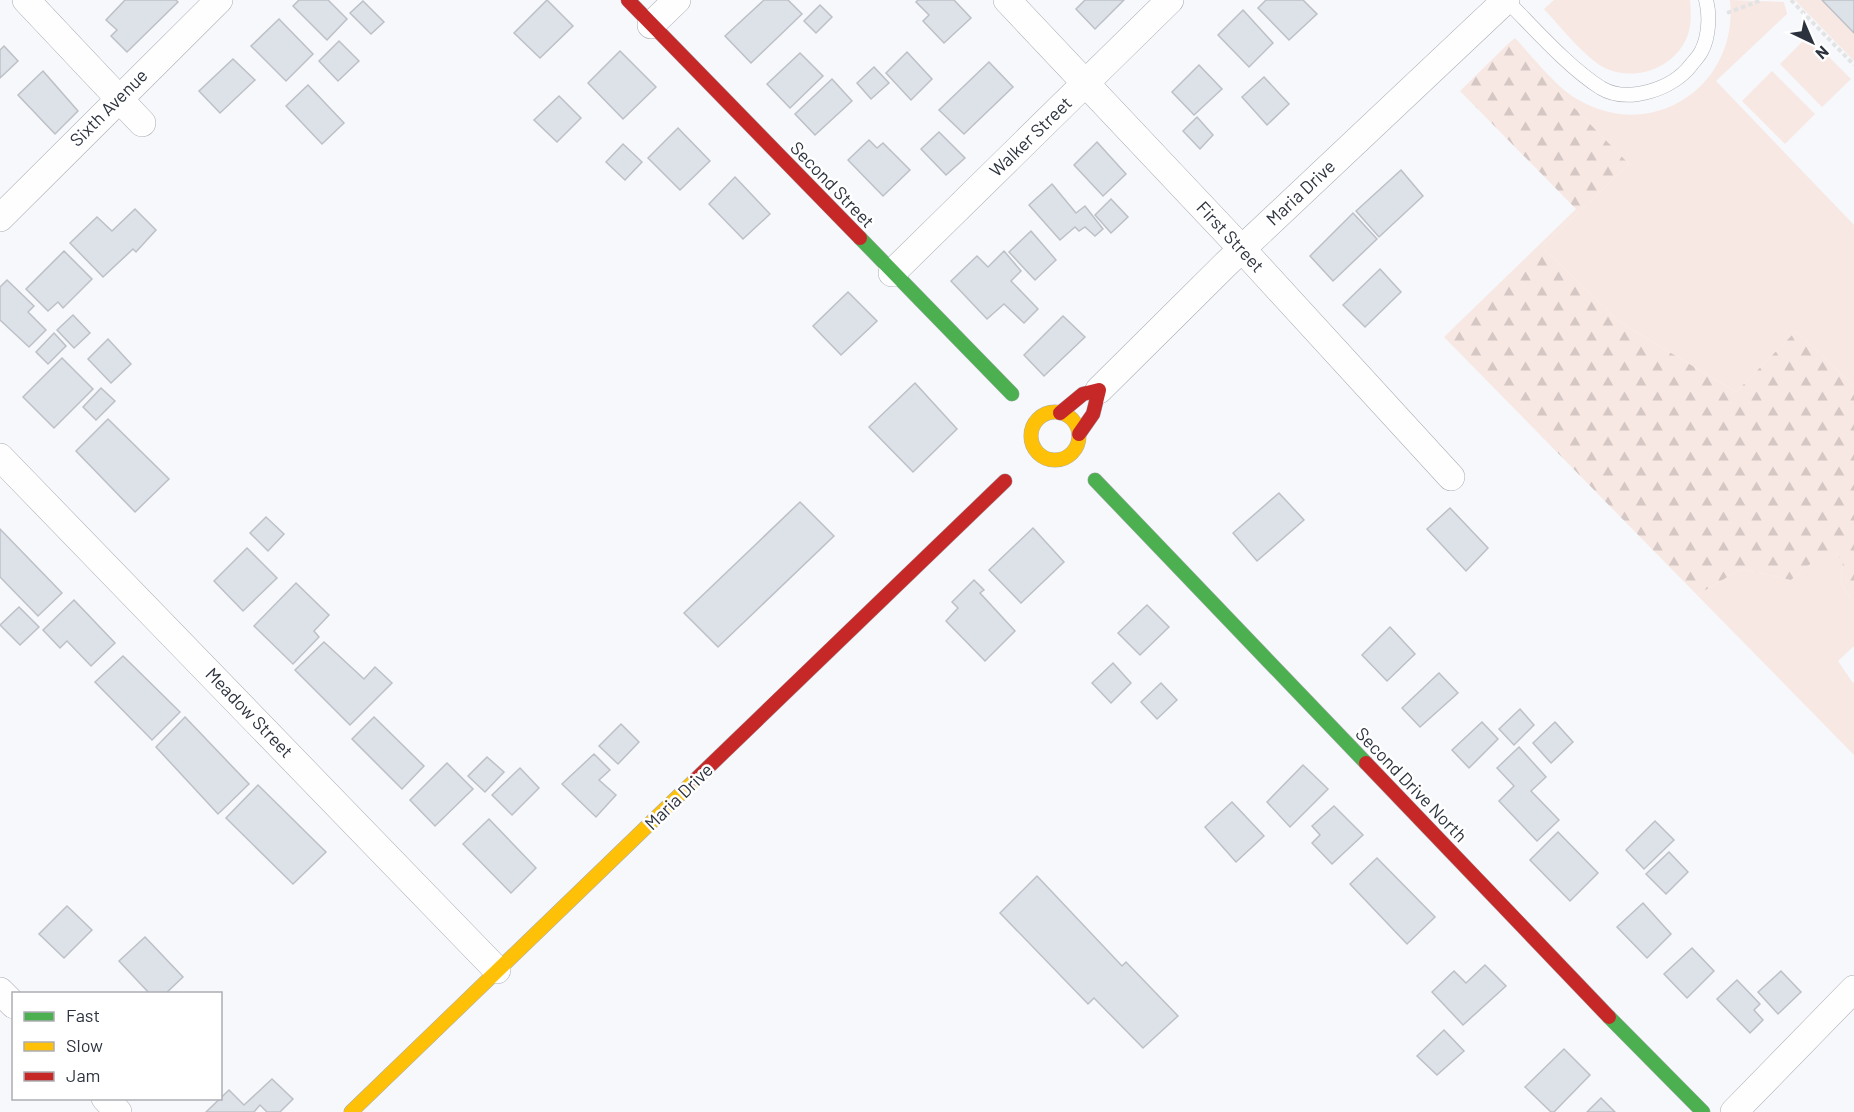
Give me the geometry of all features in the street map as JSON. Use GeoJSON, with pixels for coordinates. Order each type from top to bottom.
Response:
{"type":"FeatureCollection","features":[{"type":"Feature","properties":{"kind":"street"},"geometry":{"type":"LineString","coordinates":[[26,0],[142,123]]}},
{"type":"Feature","properties":{"kind":"street","name":"Sixth Avenue"},"geometry":{"type":"LineString","coordinates":[[0,218],[219,0]]}},
{"type":"Feature","properties":{"kind":"street","name":"Second Street"},"geometry":{"type":"LineString","coordinates":[[628,0],[892,273],[1023,399],[1058,413]]}},
{"type":"Feature","properties":{"kind":"street"},"geometry":{"type":"LineString","coordinates":[[651,25],[677,0]]}},
{"type":"Feature","properties":{"kind":"street","name":"First Street"},"geometry":{"type":"LineString","coordinates":[[1007,0],[1242,249],[1451,477]]}},
{"type":"Feature","properties":{"kind":"street","name":"Walker Street"},"geometry":{"type":"LineString","coordinates":[[892,273],[1170,0]]}},
{"type":"Feature","properties":{"kind":"street","name":"Maria Drive"},"geometry":{"type":"LineString","coordinates":[[1099,390],[1242,249],[1506,0]]}},
{"type":"Feature","properties":{"kind":"street"},"geometry":{"type":"LineString","coordinates":[[1005,481],[1029,430],[1038,419],[1044,415],[1058,413],[1083,394],[1099,390],[1093,414],[1079,437],[1075,449],[1070,455],[1054,460],[1037,470]]}},
{"type":"Feature","properties":{"kind":"street"},"geometry":{"type":"LineString","coordinates":[[1058,413],[1073,420],[1090,459],[1082,477]]}},
{"type":"Feature","properties":{"kind":"street"},"geometry":{"type":"LineString","coordinates":[[1029,430],[1035,449],[1040,455],[1054,460]]}},
{"type":"Feature","properties":{"kind":"street","name":"Meadow Street"},"geometry":{"type":"LineString","coordinates":[[0,457],[497,970]]}},
{"type":"Feature","properties":{"kind":"street","name":"Second Drive North"},"geometry":{"type":"LineString","coordinates":[[1054,460],[1082,477],[1703,1112]]}},
{"type":"Feature","properties":{"kind":"street"},"geometry":{"type":"LineString","coordinates":[[1005,481],[1021,477]]}},
{"type":"Feature","properties":{"kind":"street","name":"Maria Drive"},"geometry":{"type":"LineString","coordinates":[[351,1112],[1005,481]]}},
{"type":"Feature","properties":{"kind":"street"},"geometry":{"type":"LineString","coordinates":[[1734,1112],[1854,989]]}},
{"type":"Feature","properties":{"kind":"street"},"geometry":{"type":"LineString","coordinates":[[0,991],[12,1003]]}},
{"type":"Feature","properties":{"kind":"street"},"geometry":{"type":"LineString","coordinates":[[107,1100],[118,1112]]}},
{"type":"Feature","properties":{"kind":"lane"},"geometry":{"type":"LineString","coordinates":[[1506,0],[1583,75],[1603,89],[1625,94],[1645,94],[1666,86],[1687,70],[1702,49],[1707,29],[1706,0]]}},
{"type":"Feature","properties":{"kind":"path"},"geometry":{"type":"LineString","coordinates":[[1727,13],[1762,0]]}},
{"type":"Feature","properties":{"kind":"path"},"geometry":{"type":"LineString","coordinates":[[1791,0],[1854,65]]}},
{"type":"Feature","properties":{"kind":"green space"},"geometry":{"type":"Polygon","coordinates":[[[1554,0],[1690,0],[1690,28],[1681,48],[1663,65],[1640,73],[1616,72],[1598,64],[1590,57],[1544,9],[1554,0]]]}},
{"type":"Feature","properties":{"kind":"green space"},"geometry":{"type":"Polygon","coordinates":[[[1730,0],[1784,2],[1787,14],[1716,81],[1854,225],[1854,386],[1796,331],[1736,392],[1621,323],[1542,247],[1629,164],[1510,42],[1515,38],[1553,79],[1577,99],[1605,111],[1634,115],[1661,110],[1685,99],[1705,81],[1720,58],[1729,31],[1730,0]]]}},
{"type":"Feature","properties":{"kind":"green space"},"geometry":{"type":"Polygon","coordinates":[[[1795,0],[1822,0],[1854,33],[1854,61],[1795,0]]]}},
{"type":"Feature","properties":{"kind":"green space"},"geometry":{"type":"Polygon","coordinates":[[[1808,36],[1851,79],[1822,107],[1780,64],[1808,36]]]}},
{"type":"Feature","properties":{"kind":"green space"},"geometry":{"type":"Polygon","coordinates":[[[1510,42],[1629,164],[1542,247],[1621,323],[1736,392],[1796,331],[1854,386],[1854,599],[1841,584],[1843,560],[1832,552],[1807,566],[1791,580],[1741,569],[1697,595],[1444,337],[1576,209],[1460,91],[1510,42]]]}},
{"type":"Feature","properties":{"kind":"green space"},"geometry":{"type":"Polygon","coordinates":[[[1772,71],[1815,114],[1785,144],[1742,101],[1772,71]]]}},
{"type":"Feature","properties":{"kind":"green space"},"geometry":{"type":"Polygon","coordinates":[[[1832,551],[1843,560],[1841,584],[1854,599],[1854,646],[1838,661],[1854,682],[1854,755],[1697,595],[1741,569],[1791,580],[1807,566],[1832,551]]]}},
{"type":"Feature","properties":{"kind":"building"},"geometry":{"type":"Polygon","coordinates":[[[125,0],[176,0],[178,2],[127,52],[111,36],[117,30],[106,20],[125,0]]]}},
{"type":"Feature","properties":{"kind":"building"},"geometry":{"type":"Polygon","coordinates":[[[299,0],[328,0],[347,19],[327,40],[293,6],[299,0]]]}},
{"type":"Feature","properties":{"kind":"building"},"geometry":{"type":"Polygon","coordinates":[[[547,0],[573,26],[540,58],[514,33],[547,0]]]}},
{"type":"Feature","properties":{"kind":"building"},"geometry":{"type":"Polygon","coordinates":[[[764,0],[788,0],[802,14],[751,63],[725,36],[764,0]]]}},
{"type":"Feature","properties":{"kind":"building"},"geometry":{"type":"Polygon","coordinates":[[[918,0],[954,0],[971,18],[944,43],[923,21],[929,15],[916,2],[918,0]]]}},
{"type":"Feature","properties":{"kind":"building"},"geometry":{"type":"Polygon","coordinates":[[[1085,0],[1124,0],[1095,29],[1076,9],[1085,0]]]}},
{"type":"Feature","properties":{"kind":"building"},"geometry":{"type":"Polygon","coordinates":[[[1266,0],[1303,0],[1317,14],[1289,40],[1258,8],[1266,0]]]}},
{"type":"Feature","properties":{"kind":"building"},"geometry":{"type":"Polygon","coordinates":[[[1822,0],[1854,0],[1854,33],[1822,0]]]}},
{"type":"Feature","properties":{"kind":"building"},"geometry":{"type":"Polygon","coordinates":[[[363,1],[384,22],[371,34],[350,13],[363,1]]]}},
{"type":"Feature","properties":{"kind":"building"},"geometry":{"type":"Polygon","coordinates":[[[820,5],[832,17],[816,33],[804,21],[820,5]]]}},
{"type":"Feature","properties":{"kind":"building"},"geometry":{"type":"Polygon","coordinates":[[[1243,10],[1273,43],[1249,67],[1218,35],[1243,10]]]}},
{"type":"Feature","properties":{"kind":"building"},"geometry":{"type":"Polygon","coordinates":[[[279,19],[313,54],[286,81],[251,46],[279,19]]]}},
{"type":"Feature","properties":{"kind":"building"},"geometry":{"type":"Polygon","coordinates":[[[339,41],[359,61],[338,81],[319,61],[339,41]]]}},
{"type":"Feature","properties":{"kind":"building"},"geometry":{"type":"Polygon","coordinates":[[[4,46],[18,61],[0,78],[0,50],[4,46]]]}},
{"type":"Feature","properties":{"kind":"building"},"geometry":{"type":"Polygon","coordinates":[[[620,51],[656,87],[623,119],[588,83],[620,51]]]}},
{"type":"Feature","properties":{"kind":"building"},"geometry":{"type":"Polygon","coordinates":[[[907,52],[932,79],[911,100],[886,73],[907,52]]]}},
{"type":"Feature","properties":{"kind":"building"},"geometry":{"type":"Polygon","coordinates":[[[800,53],[823,76],[790,108],[767,84],[800,53]]]}},
{"type":"Feature","properties":{"kind":"building"},"geometry":{"type":"Polygon","coordinates":[[[233,59],[255,80],[220,113],[199,91],[233,59]]]}},
{"type":"Feature","properties":{"kind":"building"},"geometry":{"type":"Polygon","coordinates":[[[989,62],[1013,87],[964,134],[939,110],[989,62]]]}},
{"type":"Feature","properties":{"kind":"building"},"geometry":{"type":"Polygon","coordinates":[[[1199,65],[1222,89],[1194,115],[1172,92],[1199,65]]]}},
{"type":"Feature","properties":{"kind":"building"},"geometry":{"type":"Polygon","coordinates":[[[874,67],[889,83],[871,99],[857,83],[874,67]]]}},
{"type":"Feature","properties":{"kind":"building"},"geometry":{"type":"Polygon","coordinates":[[[43,71],[78,111],[55,134],[18,95],[43,71]]]}},
{"type":"Feature","properties":{"kind":"building"},"geometry":{"type":"Polygon","coordinates":[[[1264,77],[1289,104],[1267,125],[1242,97],[1264,77]]]}},
{"type":"Feature","properties":{"kind":"building"},"geometry":{"type":"Polygon","coordinates":[[[832,79],[852,101],[815,135],[795,114],[832,79]]]}},
{"type":"Feature","properties":{"kind":"building"},"geometry":{"type":"Polygon","coordinates":[[[308,85],[344,123],[322,144],[286,106],[308,85]]]}},
{"type":"Feature","properties":{"kind":"building"},"geometry":{"type":"Polygon","coordinates":[[[559,96],[581,118],[557,142],[534,120],[559,96]]]}},
{"type":"Feature","properties":{"kind":"building"},"geometry":{"type":"Polygon","coordinates":[[[1197,117],[1213,135],[1200,149],[1183,131],[1197,117]]]}},
{"type":"Feature","properties":{"kind":"building"},"geometry":{"type":"Polygon","coordinates":[[[678,128],[710,161],[680,190],[648,158],[678,128]]]}},
{"type":"Feature","properties":{"kind":"building"},"geometry":{"type":"Polygon","coordinates":[[[939,132],[965,158],[946,175],[921,149],[939,132]]]}},
{"type":"Feature","properties":{"kind":"building"},"geometry":{"type":"Polygon","coordinates":[[[869,140],[877,148],[883,143],[910,170],[883,196],[848,160],[869,140]]]}},
{"type":"Feature","properties":{"kind":"building"},"geometry":{"type":"Polygon","coordinates":[[[1097,142],[1126,174],[1103,196],[1074,165],[1097,142]]]}},
{"type":"Feature","properties":{"kind":"building"},"geometry":{"type":"Polygon","coordinates":[[[623,144],[642,162],[625,180],[606,162],[623,144]]]}},
{"type":"Feature","properties":{"kind":"building"},"geometry":{"type":"Polygon","coordinates":[[[1401,170],[1423,196],[1379,237],[1356,211],[1401,170]]]}},
{"type":"Feature","properties":{"kind":"building"},"geometry":{"type":"Polygon","coordinates":[[[735,177],[770,214],[743,239],[709,204],[735,177]]]}},
{"type":"Feature","properties":{"kind":"building"},"geometry":{"type":"Polygon","coordinates":[[[1052,184],[1076,213],[1085,206],[1103,229],[1095,236],[1085,227],[1079,231],[1075,227],[1060,240],[1029,205],[1052,184]]]}},
{"type":"Feature","properties":{"kind":"building"},"geometry":{"type":"Polygon","coordinates":[[[1111,199],[1128,217],[1111,233],[1095,215],[1111,199]]]}},
{"type":"Feature","properties":{"kind":"building"},"geometry":{"type":"Polygon","coordinates":[[[135,209],[156,230],[136,252],[133,249],[103,277],[70,243],[97,217],[112,231],[135,209]]]}},
{"type":"Feature","properties":{"kind":"building"},"geometry":{"type":"Polygon","coordinates":[[[1353,213],[1377,239],[1333,281],[1310,256],[1353,213]]]}},
{"type":"Feature","properties":{"kind":"building"},"geometry":{"type":"Polygon","coordinates":[[[1031,231],[1056,260],[1035,280],[1009,252],[1031,231]]]}},
{"type":"Feature","properties":{"kind":"building"},"geometry":{"type":"Polygon","coordinates":[[[64,251],[92,279],[63,308],[58,302],[48,311],[26,289],[64,251]]]}},
{"type":"Feature","properties":{"kind":"building"},"geometry":{"type":"Polygon","coordinates":[[[1004,251],[1021,271],[1011,281],[1038,309],[1024,323],[1004,304],[987,319],[951,281],[977,256],[988,267],[1004,251]]]}},
{"type":"Feature","properties":{"kind":"building"},"geometry":{"type":"Polygon","coordinates":[[[1380,269],[1401,292],[1365,327],[1343,305],[1380,269]]]}},
{"type":"Feature","properties":{"kind":"building"},"geometry":{"type":"Polygon","coordinates":[[[7,280],[34,306],[28,312],[46,330],[29,347],[0,320],[0,287],[7,280]]]}},
{"type":"Feature","properties":{"kind":"building"},"geometry":{"type":"Polygon","coordinates":[[[848,292],[877,321],[841,355],[813,326],[848,292]]]}},
{"type":"Feature","properties":{"kind":"building"},"geometry":{"type":"Polygon","coordinates":[[[73,315],[90,333],[74,348],[57,330],[73,315]]]}},
{"type":"Feature","properties":{"kind":"building"},"geometry":{"type":"Polygon","coordinates":[[[1063,316],[1085,337],[1044,376],[1024,355],[1063,316]]]}},
{"type":"Feature","properties":{"kind":"building"},"geometry":{"type":"Polygon","coordinates":[[[54,333],[66,346],[48,364],[36,352],[54,333]]]}},
{"type":"Feature","properties":{"kind":"building"},"geometry":{"type":"Polygon","coordinates":[[[108,339],[131,364],[111,383],[88,359],[108,339]]]}},
{"type":"Feature","properties":{"kind":"building"},"geometry":{"type":"Polygon","coordinates":[[[62,358],[93,389],[54,428],[23,397],[62,358]]]}},
{"type":"Feature","properties":{"kind":"building"},"geometry":{"type":"Polygon","coordinates":[[[915,383],[957,429],[913,472],[869,427],[915,383]]]}},
{"type":"Feature","properties":{"kind":"building"},"geometry":{"type":"Polygon","coordinates":[[[101,388],[115,401],[96,420],[83,407],[101,388]]]}},
{"type":"Feature","properties":{"kind":"building"},"geometry":{"type":"Polygon","coordinates":[[[108,419],[169,479],[135,512],[76,451],[108,419]]]}},
{"type":"Feature","properties":{"kind":"building"},"geometry":{"type":"Polygon","coordinates":[[[1279,493],[1304,520],[1257,561],[1233,533],[1279,493]]]}},
{"type":"Feature","properties":{"kind":"building"},"geometry":{"type":"Polygon","coordinates":[[[800,502],[834,536],[718,647],[684,613],[800,502]]]}},
{"type":"Feature","properties":{"kind":"building"},"geometry":{"type":"Polygon","coordinates":[[[1450,508],[1488,548],[1466,571],[1427,529],[1450,508]]]}},
{"type":"Feature","properties":{"kind":"building"},"geometry":{"type":"Polygon","coordinates":[[[266,517],[284,534],[268,551],[250,533],[266,517]]]}},
{"type":"Feature","properties":{"kind":"building"},"geometry":{"type":"Polygon","coordinates":[[[1033,528],[1064,562],[1021,603],[989,570],[1033,528]]]}},
{"type":"Feature","properties":{"kind":"building"},"geometry":{"type":"Polygon","coordinates":[[[0,529],[62,593],[38,616],[0,577],[0,529]]]}},
{"type":"Feature","properties":{"kind":"building"},"geometry":{"type":"Polygon","coordinates":[[[247,548],[277,578],[243,611],[214,581],[247,548]]]}},
{"type":"Feature","properties":{"kind":"building"},"geometry":{"type":"Polygon","coordinates":[[[974,580],[984,590],[980,593],[1015,631],[985,661],[946,621],[958,608],[952,602],[974,580]]]}},
{"type":"Feature","properties":{"kind":"building"},"geometry":{"type":"Polygon","coordinates":[[[296,583],[329,615],[314,631],[319,637],[293,664],[254,626],[296,583]]]}},
{"type":"Feature","properties":{"kind":"building"},"geometry":{"type":"Polygon","coordinates":[[[74,600],[115,643],[91,666],[67,641],[60,648],[43,630],[74,600]]]}},
{"type":"Feature","properties":{"kind":"building"},"geometry":{"type":"Polygon","coordinates":[[[1147,605],[1169,627],[1140,655],[1118,633],[1147,605]]]}},
{"type":"Feature","properties":{"kind":"building"},"geometry":{"type":"Polygon","coordinates":[[[19,607],[39,627],[20,645],[0,625],[19,607]]]}},
{"type":"Feature","properties":{"kind":"building"},"geometry":{"type":"Polygon","coordinates":[[[1390,627],[1415,654],[1387,681],[1362,655],[1390,627]]]}},
{"type":"Feature","properties":{"kind":"building"},"geometry":{"type":"Polygon","coordinates":[[[324,642],[364,679],[375,667],[392,683],[350,725],[295,670],[324,642]]]}},
{"type":"Feature","properties":{"kind":"building"},"geometry":{"type":"Polygon","coordinates":[[[123,656],[180,712],[152,740],[95,682],[123,656]]]}},
{"type":"Feature","properties":{"kind":"building"},"geometry":{"type":"Polygon","coordinates":[[[1113,663],[1131,683],[1111,703],[1092,683],[1113,663]]]}},
{"type":"Feature","properties":{"kind":"building"},"geometry":{"type":"Polygon","coordinates":[[[1439,673],[1458,693],[1420,727],[1402,708],[1439,673]]]}},
{"type":"Feature","properties":{"kind":"building"},"geometry":{"type":"Polygon","coordinates":[[[1161,683],[1177,700],[1157,719],[1141,702],[1161,683]]]}},
{"type":"Feature","properties":{"kind":"building"},"geometry":{"type":"Polygon","coordinates":[[[1520,709],[1534,725],[1514,745],[1499,729],[1520,709]]]}},
{"type":"Feature","properties":{"kind":"building"},"geometry":{"type":"Polygon","coordinates":[[[185,717],[249,784],[218,814],[156,747],[185,717]]]}},
{"type":"Feature","properties":{"kind":"building"},"geometry":{"type":"Polygon","coordinates":[[[374,717],[424,766],[402,789],[352,739],[374,717]]]}},
{"type":"Feature","properties":{"kind":"building"},"geometry":{"type":"Polygon","coordinates":[[[1482,722],[1498,739],[1469,768],[1452,750],[1482,722]]]}},
{"type":"Feature","properties":{"kind":"building"},"geometry":{"type":"Polygon","coordinates":[[[1555,722],[1573,742],[1551,763],[1533,743],[1555,722]]]}},
{"type":"Feature","properties":{"kind":"building"},"geometry":{"type":"Polygon","coordinates":[[[621,724],[639,742],[618,764],[599,746],[621,724]]]}},
{"type":"Feature","properties":{"kind":"building"},"geometry":{"type":"Polygon","coordinates":[[[1519,747],[1546,777],[1531,791],[1559,820],[1537,841],[1499,801],[1514,786],[1497,768],[1519,747]]]}},
{"type":"Feature","properties":{"kind":"building"},"geometry":{"type":"Polygon","coordinates":[[[594,754],[610,770],[599,780],[616,795],[596,817],[562,784],[594,754]]]}},
{"type":"Feature","properties":{"kind":"building"},"geometry":{"type":"Polygon","coordinates":[[[487,757],[504,772],[485,792],[468,776],[487,757]]]}},
{"type":"Feature","properties":{"kind":"building"},"geometry":{"type":"Polygon","coordinates":[[[447,763],[473,789],[435,826],[410,800],[447,763]]]}},
{"type":"Feature","properties":{"kind":"building"},"geometry":{"type":"Polygon","coordinates":[[[1303,765],[1328,789],[1290,827],[1267,802],[1303,765]]]}},
{"type":"Feature","properties":{"kind":"building"},"geometry":{"type":"Polygon","coordinates":[[[520,768],[539,788],[512,815],[492,795],[520,768]]]}},
{"type":"Feature","properties":{"kind":"building"},"geometry":{"type":"Polygon","coordinates":[[[258,785],[326,852],[293,884],[226,818],[258,785]]]}},
{"type":"Feature","properties":{"kind":"building"},"geometry":{"type":"Polygon","coordinates":[[[1232,802],[1264,836],[1236,862],[1205,827],[1232,802]]]}},
{"type":"Feature","properties":{"kind":"building"},"geometry":{"type":"Polygon","coordinates":[[[1334,806],[1363,835],[1332,864],[1312,843],[1320,835],[1312,826],[1334,806]]]}},
{"type":"Feature","properties":{"kind":"building"},"geometry":{"type":"Polygon","coordinates":[[[489,819],[536,868],[511,893],[463,844],[489,819]]]}},
{"type":"Feature","properties":{"kind":"building"},"geometry":{"type":"Polygon","coordinates":[[[1655,821],[1674,840],[1644,869],[1626,850],[1655,821]]]}},
{"type":"Feature","properties":{"kind":"building"},"geometry":{"type":"Polygon","coordinates":[[[1558,832],[1598,873],[1570,901],[1530,860],[1558,832]]]}},
{"type":"Feature","properties":{"kind":"building"},"geometry":{"type":"Polygon","coordinates":[[[1669,852],[1688,872],[1666,894],[1646,874],[1669,852]]]}},
{"type":"Feature","properties":{"kind":"building"},"geometry":{"type":"Polygon","coordinates":[[[1377,858],[1435,917],[1407,944],[1350,884],[1377,858]]]}},
{"type":"Feature","properties":{"kind":"building"},"geometry":{"type":"Polygon","coordinates":[[[1037,876],[1122,966],[1126,962],[1178,1016],[1143,1048],[1094,998],[1088,1004],[1000,913],[1037,876]]]}},
{"type":"Feature","properties":{"kind":"building"},"geometry":{"type":"Polygon","coordinates":[[[1643,903],[1671,934],[1647,958],[1617,927],[1643,903]]]}},
{"type":"Feature","properties":{"kind":"building"},"geometry":{"type":"Polygon","coordinates":[[[67,906],[92,930],[64,958],[39,934],[67,906]]]}},
{"type":"Feature","properties":{"kind":"building"},"geometry":{"type":"Polygon","coordinates":[[[145,937],[183,977],[167,992],[148,992],[119,961],[145,937]]]}},
{"type":"Feature","properties":{"kind":"building"},"geometry":{"type":"Polygon","coordinates":[[[1692,948],[1714,971],[1687,998],[1664,974],[1692,948]]]}},
{"type":"Feature","properties":{"kind":"building"},"geometry":{"type":"Polygon","coordinates":[[[1485,965],[1506,986],[1463,1025],[1432,992],[1454,971],[1466,983],[1485,965]]]}},
{"type":"Feature","properties":{"kind":"building"},"geometry":{"type":"Polygon","coordinates":[[[1781,971],[1801,992],[1778,1014],[1758,992],[1781,971]]]}},
{"type":"Feature","properties":{"kind":"building"},"geometry":{"type":"Polygon","coordinates":[[[1737,980],[1760,1004],[1754,1010],[1763,1020],[1750,1033],[1717,999],[1737,980]]]}},
{"type":"Feature","properties":{"kind":"building"},"geometry":{"type":"Polygon","coordinates":[[[1444,1030],[1464,1051],[1437,1075],[1417,1056],[1444,1030]]]}},
{"type":"Feature","properties":{"kind":"building"},"geometry":{"type":"Polygon","coordinates":[[[1564,1049],[1590,1075],[1554,1112],[1551,1112],[1525,1087],[1564,1049]]]}},
{"type":"Feature","properties":{"kind":"building"},"geometry":{"type":"Polygon","coordinates":[[[272,1079],[293,1099],[280,1112],[267,1112],[260,1105],[254,1112],[206,1112],[219,1100],[222,1100],[222,1097],[229,1090],[244,1105],[272,1079]]]}},
{"type":"Feature","properties":{"kind":"building"},"geometry":{"type":"Polygon","coordinates":[[[1601,1098],[1615,1112],[1587,1112],[1601,1098]]]}},
{"type":"Feature","properties":{"kind":"traffic: fast"},"geometry":{"type":"LineString","coordinates":[[860,238],[1012,394]]}},
{"type":"Feature","properties":{"kind":"traffic: fast"},"geometry":{"type":"LineString","coordinates":[[1095,480],[1366,763]]}},
{"type":"Feature","properties":{"kind":"traffic: fast"},"geometry":{"type":"LineString","coordinates":[[1609,1017],[1703,1112]]}},
{"type":"Feature","properties":{"kind":"traffic: slow"},"geometry":{"type":"LineString","coordinates":[[1050,412],[1060,412],[1072,419],[1079,431],[1079,436],[1079,441],[1072,453],[1060,460],[1050,460],[1035,449],[1031,441],[1031,431],[1042,416],[1050,412]]}},
{"type":"Feature","properties":{"kind":"traffic: slow"},"geometry":{"type":"LineString","coordinates":[[351,1112],[696,779]]}},
{"type":"Feature","properties":{"kind":"traffic: jam"},"geometry":{"type":"LineString","coordinates":[[628,0],[860,238]]}},
{"type":"Feature","properties":{"kind":"traffic: jam"},"geometry":{"type":"LineString","coordinates":[[1060,413],[1083,394],[1099,390],[1093,414],[1079,434]]}},
{"type":"Feature","properties":{"kind":"traffic: jam"},"geometry":{"type":"LineString","coordinates":[[696,779],[1005,481]]}},
{"type":"Feature","properties":{"kind":"traffic: jam"},"geometry":{"type":"LineString","coordinates":[[1366,763],[1609,1017]]}}]}
